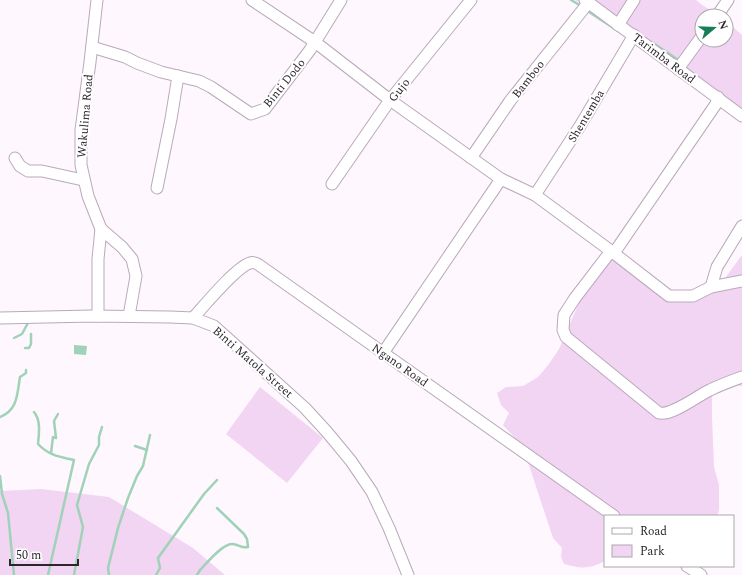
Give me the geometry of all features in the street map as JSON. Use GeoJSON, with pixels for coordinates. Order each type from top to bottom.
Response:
{"type":"FeatureCollection","features":[{"type":"Feature","properties":{"kind":"street","name":"Wakulima Road"},"geometry":{"type":"LineString","coordinates":[[97,0],[80,140],[80,159],[83,180],[101,229],[98,259],[98,316]]}},
{"type":"Feature","properties":{"kind":"street"},"geometry":{"type":"LineString","coordinates":[[252,0],[315,42],[390,100],[500,180],[535,195],[669,296],[693,296],[711,287],[742,281]]}},
{"type":"Feature","properties":{"kind":"street","name":"Binti Dodo"},"geometry":{"type":"LineString","coordinates":[[92,47],[125,57],[161,72],[199,81],[211,87],[251,114],[265,109],[304,58],[341,0]]}},
{"type":"Feature","properties":{"kind":"street","name":"Gujo"},"geometry":{"type":"LineString","coordinates":[[332,184],[390,100],[471,0]]}},
{"type":"Feature","properties":{"kind":"street"},"geometry":{"type":"LineString","coordinates":[[618,25],[634,0]]}},
{"type":"Feature","properties":{"kind":"street","name":"Tarimba Road"},"geometry":{"type":"LineString","coordinates":[[587,1],[742,116]]}},
{"type":"Feature","properties":{"kind":"street","name":"Bamboo"},"geometry":{"type":"LineString","coordinates":[[471,158],[510,101],[587,1]]}},
{"type":"Feature","properties":{"kind":"street","name":"Shentemba"},"geometry":{"type":"LineString","coordinates":[[535,195],[580,126],[634,35]]}},
{"type":"Feature","properties":{"kind":"street"},"geometry":{"type":"LineString","coordinates":[[678,69],[694,47]]}},
{"type":"Feature","properties":{"kind":"street"},"geometry":{"type":"LineString","coordinates":[[156,188],[171,119],[178,76]]}},
{"type":"Feature","properties":{"kind":"street"},"geometry":{"type":"LineString","coordinates":[[718,97],[716,104],[612,252],[575,298],[564,315],[563,330],[566,337],[662,414],[671,412],[711,389],[742,377]]}},
{"type":"Feature","properties":{"kind":"street"},"geometry":{"type":"LineString","coordinates":[[14,158],[20,166],[28,171],[42,171],[83,180]]}},
{"type":"Feature","properties":{"kind":"street"},"geometry":{"type":"LineString","coordinates":[[383,353],[500,180]]}},
{"type":"Feature","properties":{"kind":"street"},"geometry":{"type":"LineString","coordinates":[[711,287],[717,267],[742,226]]}},
{"type":"Feature","properties":{"kind":"street","name":"Wakulima Road"},"geometry":{"type":"LineString","coordinates":[[101,229],[122,247],[132,260],[136,276],[129,316]]}},
{"type":"Feature","properties":{"kind":"street","name":"Ngano Road"},"geometry":{"type":"LineString","coordinates":[[193,318],[237,272],[245,266],[255,263],[613,515]]}},
{"type":"Feature","properties":{"kind":"street","name":"Binti Matola Street"},"geometry":{"type":"LineString","coordinates":[[0,318],[98,316],[193,318],[214,326],[305,408],[351,461],[372,492],[389,528],[408,575]]}},
{"type":"Feature","properties":{"kind":"street"},"geometry":{"type":"LineString","coordinates":[[689,567],[701,575]]}},
{"type":"Feature","properties":{"kind":"green space"},"geometry":{"type":"Polygon","coordinates":[[[575,0],[696,0],[707,8],[694,8],[694,48],[734,48],[734,28],[742,35],[742,115],[575,0]]]}},
{"type":"Feature","properties":{"kind":"green space"},"geometry":{"type":"Polygon","coordinates":[[[742,255],[742,386],[734,385],[712,391],[714,467],[719,485],[719,510],[717,515],[604,515],[604,561],[594,566],[585,567],[576,567],[564,564],[561,557],[562,548],[553,538],[525,453],[514,437],[503,425],[509,413],[501,405],[497,393],[506,387],[523,386],[538,377],[549,364],[559,349],[582,296],[606,262],[617,257],[682,300],[720,285],[742,255]]]}},
{"type":"Feature","properties":{"kind":"green space"},"geometry":{"type":"Polygon","coordinates":[[[260,387],[323,438],[287,483],[226,434],[260,387]]]}},
{"type":"Feature","properties":{"kind":"green space"},"geometry":{"type":"Polygon","coordinates":[[[41,489],[109,497],[193,548],[225,575],[0,575],[0,491],[41,489]]]}},
{"type":"Feature","properties":{"kind":"shaded area"},"geometry":{"type":"Polygon","coordinates":[[[74,345],[87,346],[86,355],[74,354],[74,345]]]}},
{"type":"Feature","properties":{"kind":"waterway"},"geometry":{"type":"LineString","coordinates":[[571,0],[581,6]]}},
{"type":"Feature","properties":{"kind":"waterway"},"geometry":{"type":"LineString","coordinates":[[586,10],[624,35]]}},
{"type":"Feature","properties":{"kind":"waterway"},"geometry":{"type":"LineString","coordinates":[[653,43],[680,61]]}},
{"type":"Feature","properties":{"kind":"waterway"},"geometry":{"type":"LineString","coordinates":[[14,338],[22,334],[29,321]]}},
{"type":"Feature","properties":{"kind":"waterway"},"geometry":{"type":"LineString","coordinates":[[25,348],[29,348],[31,344],[31,334]]}},
{"type":"Feature","properties":{"kind":"waterway"},"geometry":{"type":"LineString","coordinates":[[0,417],[6,414],[16,401],[20,377],[26,373],[26,370]]}},
{"type":"Feature","properties":{"kind":"waterway"},"geometry":{"type":"LineString","coordinates":[[34,412],[39,423],[38,444],[50,453],[59,457],[74,460],[48,575]]}},
{"type":"Feature","properties":{"kind":"waterway"},"geometry":{"type":"LineString","coordinates":[[51,453],[53,437],[56,438],[54,421],[58,414]]}},
{"type":"Feature","properties":{"kind":"waterway"},"geometry":{"type":"LineString","coordinates":[[74,575],[83,527],[77,505],[89,464],[99,445],[99,437],[102,427]]}},
{"type":"Feature","properties":{"kind":"waterway"},"geometry":{"type":"LineString","coordinates":[[109,575],[108,568],[118,528],[128,498],[143,466],[150,435]]}},
{"type":"Feature","properties":{"kind":"waterway"},"geometry":{"type":"LineString","coordinates":[[135,446],[147,450]]}},
{"type":"Feature","properties":{"kind":"waterway"},"geometry":{"type":"LineString","coordinates":[[0,476],[2,494],[8,513],[14,575]]}},
{"type":"Feature","properties":{"kind":"waterway"},"geometry":{"type":"LineString","coordinates":[[156,575],[160,568],[158,558],[204,494],[217,480]]}},
{"type":"Feature","properties":{"kind":"waterway"},"geometry":{"type":"LineString","coordinates":[[197,575],[219,550],[224,547],[232,544],[248,547],[247,539],[244,534],[217,508]]}}]}
